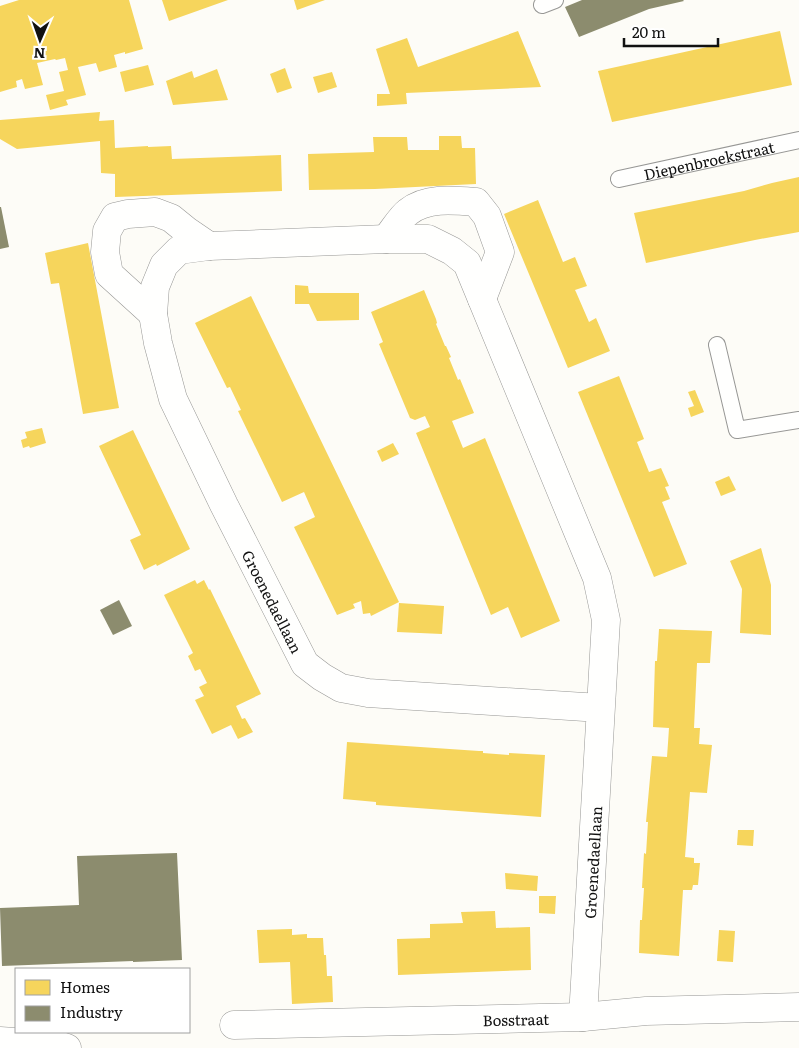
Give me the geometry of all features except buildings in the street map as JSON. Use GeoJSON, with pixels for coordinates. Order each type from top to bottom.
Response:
{"type":"FeatureCollection","features":[{"type":"Feature","properties":{"kind":"street"},"geometry":{"type":"LineString","coordinates":[[386,240],[408,212],[427,202],[457,200],[476,202],[487,216],[500,252],[482,298]]}},
{"type":"Feature","properties":{"kind":"street"},"geometry":{"type":"LineString","coordinates":[[153,314],[109,274],[105,252],[106,238],[107,231],[115,217],[155,212],[171,218],[187,232],[209,246]]}},
{"type":"Feature","properties":{"kind":"street","name":"Groenedaellaan"},"geometry":{"type":"LineString","coordinates":[[583,1018],[606,620],[597,578],[468,263],[452,251],[428,239],[209,246],[180,250],[164,265],[155,287],[153,314],[158,343],[173,399],[224,505],[305,664],[341,688],[368,693],[600,708]]}},
{"type":"Feature","properties":{"kind":"street","name":"Bosstraat"},"geometry":{"type":"LineString","coordinates":[[234,1025],[583,1018],[646,1011],[799,1007]]}},
{"type":"Feature","properties":{"kind":"street"},"geometry":{"type":"LineString","coordinates":[[0,1041],[58,1045],[67,1048]]}},
{"type":"Feature","properties":{"kind":"lane","name":"Diepenbroekstraat"},"geometry":{"type":"LineString","coordinates":[[619,179],[799,140]]}},
{"type":"Feature","properties":{"kind":"lane"},"geometry":{"type":"LineString","coordinates":[[717,345],[737,430],[799,420]]}}]}
